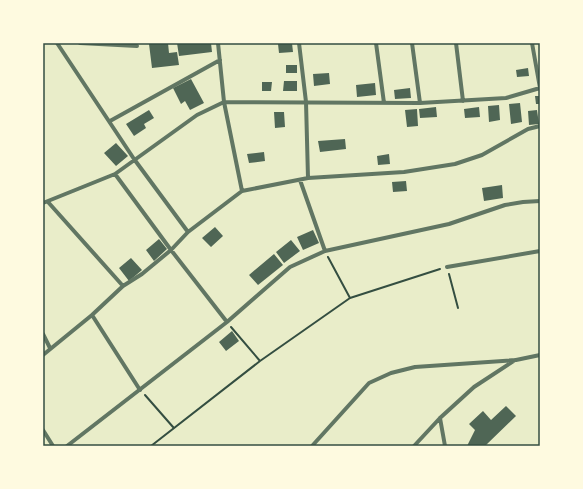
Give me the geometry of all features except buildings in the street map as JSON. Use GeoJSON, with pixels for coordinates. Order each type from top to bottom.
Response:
{"type":"FeatureCollection","features":[{"type":"Feature","properties":{"kind":"street"},"geometry":{"type":"LineString","coordinates":[[57,43],[134,159],[188,232]]}},
{"type":"Feature","properties":{"kind":"street"},"geometry":{"type":"LineString","coordinates":[[80,43],[137,46]]}},
{"type":"Feature","properties":{"kind":"street"},"geometry":{"type":"LineString","coordinates":[[218,43],[224,102],[242,191]]}},
{"type":"Feature","properties":{"kind":"street"},"geometry":{"type":"LineString","coordinates":[[299,43],[306,102],[308,178]]}},
{"type":"Feature","properties":{"kind":"street"},"geometry":{"type":"LineString","coordinates":[[376,43],[384,103]]}},
{"type":"Feature","properties":{"kind":"street"},"geometry":{"type":"LineString","coordinates":[[412,43],[420,103]]}},
{"type":"Feature","properties":{"kind":"street"},"geometry":{"type":"LineString","coordinates":[[456,43],[463,100]]}},
{"type":"Feature","properties":{"kind":"street"},"geometry":{"type":"LineString","coordinates":[[43,203],[115,174],[197,115],[224,102],[420,103],[506,98],[540,88],[532,43]]}},
{"type":"Feature","properties":{"kind":"street"},"geometry":{"type":"LineString","coordinates":[[110,122],[220,60]]}},
{"type":"Feature","properties":{"kind":"street"},"geometry":{"type":"LineString","coordinates":[[43,355],[92,315],[123,286],[142,274],[171,250],[188,232],[242,191],[308,178],[404,172],[455,164],[482,154],[528,129],[540,126]]}},
{"type":"Feature","properties":{"kind":"street"},"geometry":{"type":"LineString","coordinates":[[115,174],[226,322]]}},
{"type":"Feature","properties":{"kind":"street"},"geometry":{"type":"LineString","coordinates":[[300,180],[325,252]]}},
{"type":"Feature","properties":{"kind":"street"},"geometry":{"type":"LineString","coordinates":[[67,446],[226,322],[290,267],[325,252],[449,224],[505,205],[540,201]]}},
{"type":"Feature","properties":{"kind":"street"},"geometry":{"type":"LineString","coordinates":[[48,202],[123,286]]}},
{"type":"Feature","properties":{"kind":"street"},"geometry":{"type":"LineString","coordinates":[[447,267],[540,251]]}},
{"type":"Feature","properties":{"kind":"street"},"geometry":{"type":"LineString","coordinates":[[92,315],[140,390]]}},
{"type":"Feature","properties":{"kind":"street"},"geometry":{"type":"LineString","coordinates":[[43,334],[50,348]]}},
{"type":"Feature","properties":{"kind":"street"},"geometry":{"type":"LineString","coordinates":[[312,446],[369,383],[391,373],[415,366],[516,360],[540,355]]}},
{"type":"Feature","properties":{"kind":"street"},"geometry":{"type":"LineString","coordinates":[[414,446],[440,418],[474,387],[516,360]]}},
{"type":"Feature","properties":{"kind":"street"},"geometry":{"type":"LineString","coordinates":[[440,418],[445,446]]}},
{"type":"Feature","properties":{"kind":"street"},"geometry":{"type":"LineString","coordinates":[[43,430],[53,446]]}},
{"type":"Feature","properties":{"kind":"path"},"geometry":{"type":"LineString","coordinates":[[325,252],[350,298]]}},
{"type":"Feature","properties":{"kind":"path"},"geometry":{"type":"LineString","coordinates":[[151,446],[173,427],[260,361],[350,298],[447,267],[458,308]]}},
{"type":"Feature","properties":{"kind":"path"},"geometry":{"type":"LineString","coordinates":[[226,322],[260,361]]}},
{"type":"Feature","properties":{"kind":"path"},"geometry":{"type":"LineString","coordinates":[[140,390],[173,427]]}}]}
